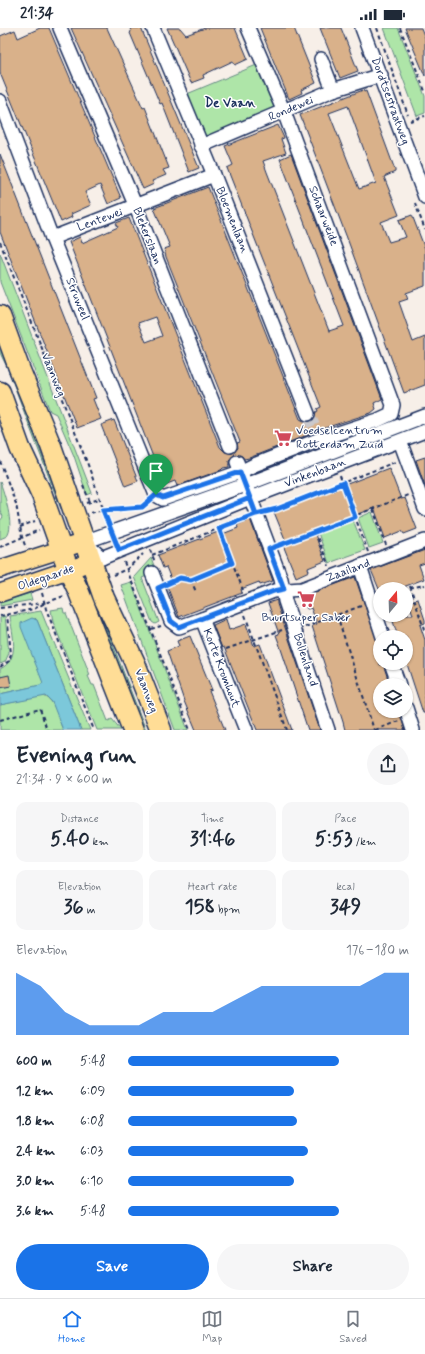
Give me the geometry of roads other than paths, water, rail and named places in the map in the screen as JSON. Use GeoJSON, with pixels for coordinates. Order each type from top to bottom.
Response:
{"type":"FeatureCollection","features":[{"type":"Feature","properties":{"kind":"highway","name":"Vaanweg"},"geometry":{"type":"LineString","coordinates":[[0,316],[19,368],[51,446],[84,542],[104,556],[104,598],[134,661],[160,730]]}},
{"type":"Feature","properties":{"kind":"highway"},"geometry":{"type":"LineString","coordinates":[[0,392],[20,448],[32,501],[78,590],[133,730]]}},
{"type":"Feature","properties":{"kind":"main road","name":"Oldegaarde"},"geometry":{"type":"LineString","coordinates":[[0,569],[84,542]]}},
{"type":"Feature","properties":{"kind":"main road","name":"Oldegaarde"},"geometry":{"type":"LineString","coordinates":[[0,593],[68,571],[104,556]]}},
{"type":"Feature","properties":{"kind":"street","name":"Blekerslaan"},"geometry":{"type":"LineString","coordinates":[[60,28],[136,207],[230,446]]}},
{"type":"Feature","properties":{"kind":"street","name":"Bloemenlaan"},"geometry":{"type":"LineString","coordinates":[[153,28],[214,175],[308,414]]}},
{"type":"Feature","properties":{"kind":"street","name":"Schaarweide"},"geometry":{"type":"LineString","coordinates":[[248,28],[284,112],[393,405]]}},
{"type":"Feature","properties":{"kind":"street","name":"Dordtsestraatweg"},"geometry":{"type":"LineString","coordinates":[[362,28],[387,73],[425,197]]}},
{"type":"Feature","properties":{"kind":"street"},"geometry":{"type":"LineString","coordinates":[[321,59],[333,90]]}},
{"type":"Feature","properties":{"kind":"street","name":"Rondewei"},"geometry":{"type":"LineString","coordinates":[[201,146],[333,90],[387,73]]}},
{"type":"Feature","properties":{"kind":"street","name":"Struweel"},"geometry":{"type":"LineString","coordinates":[[0,101],[52,238],[156,495]]}},
{"type":"Feature","properties":{"kind":"street","name":"Lentewei"},"geometry":{"type":"LineString","coordinates":[[52,238],[136,207],[214,175]]}},
{"type":"Feature","properties":{"kind":"street","name":"Vinkenbaan"},"geometry":{"type":"LineString","coordinates":[[104,556],[243,479],[254,465],[318,435],[378,420],[391,414],[393,405]]}},
{"type":"Feature","properties":{"kind":"street","name":"Vinkenbaan"},"geometry":{"type":"LineString","coordinates":[[84,542],[243,479],[326,454],[425,416]]}},
{"type":"Feature","properties":{"kind":"street","name":"Vinkenbaan"},"geometry":{"type":"LineString","coordinates":[[156,495],[163,498],[243,479],[400,441],[425,431]]}},
{"type":"Feature","properties":{"kind":"street"},"geometry":{"type":"LineString","coordinates":[[318,435],[326,454]]}},
{"type":"Feature","properties":{"kind":"street"},"geometry":{"type":"LineString","coordinates":[[400,441],[425,509]]}},
{"type":"Feature","properties":{"kind":"street","name":"Bollenland"},"geometry":{"type":"LineString","coordinates":[[243,479],[284,589],[285,601],[328,730]]}},
{"type":"Feature","properties":{"kind":"street","name":"Zaailand"},"geometry":{"type":"LineString","coordinates":[[202,619],[274,591],[284,589],[302,589],[425,541]]}},
{"type":"Feature","properties":{"kind":"street"},"geometry":{"type":"LineString","coordinates":[[360,566],[381,630]]}},
{"type":"Feature","properties":{"kind":"street","name":"Korte Kromhout"},"geometry":{"type":"LineString","coordinates":[[152,573],[171,621],[179,627],[202,619],[246,730]]}},
{"type":"Feature","properties":{"kind":"street"},"geometry":{"type":"LineString","coordinates":[[410,718],[413,730]]}},
{"type":"Feature","properties":{"kind":"water"},"geometry":{"type":"Polygon","coordinates":[[[32,618],[37,620],[81,730],[63,730],[52,702],[46,696],[0,705],[0,694],[43,683],[21,627],[21,623],[32,618]]]}},
{"type":"Feature","properties":{"kind":"tunnel"},"geometry":{"type":"LineString","coordinates":[[308,414],[316,431]]}},
{"type":"Feature","properties":{"kind":"place","name":"Voedselcentrum Rotterdam Zuid"},"geometry":{"type":"Point","coordinates":[283,438]}},
{"type":"Feature","properties":{"kind":"place","name":"Buurtsuper Saber"},"geometry":{"type":"Point","coordinates":[306,599]}},
{"type":"Feature","properties":{"kind":"district","name":"De Vaan"},"geometry":{"type":"Point","coordinates":[230,103]}}]}
